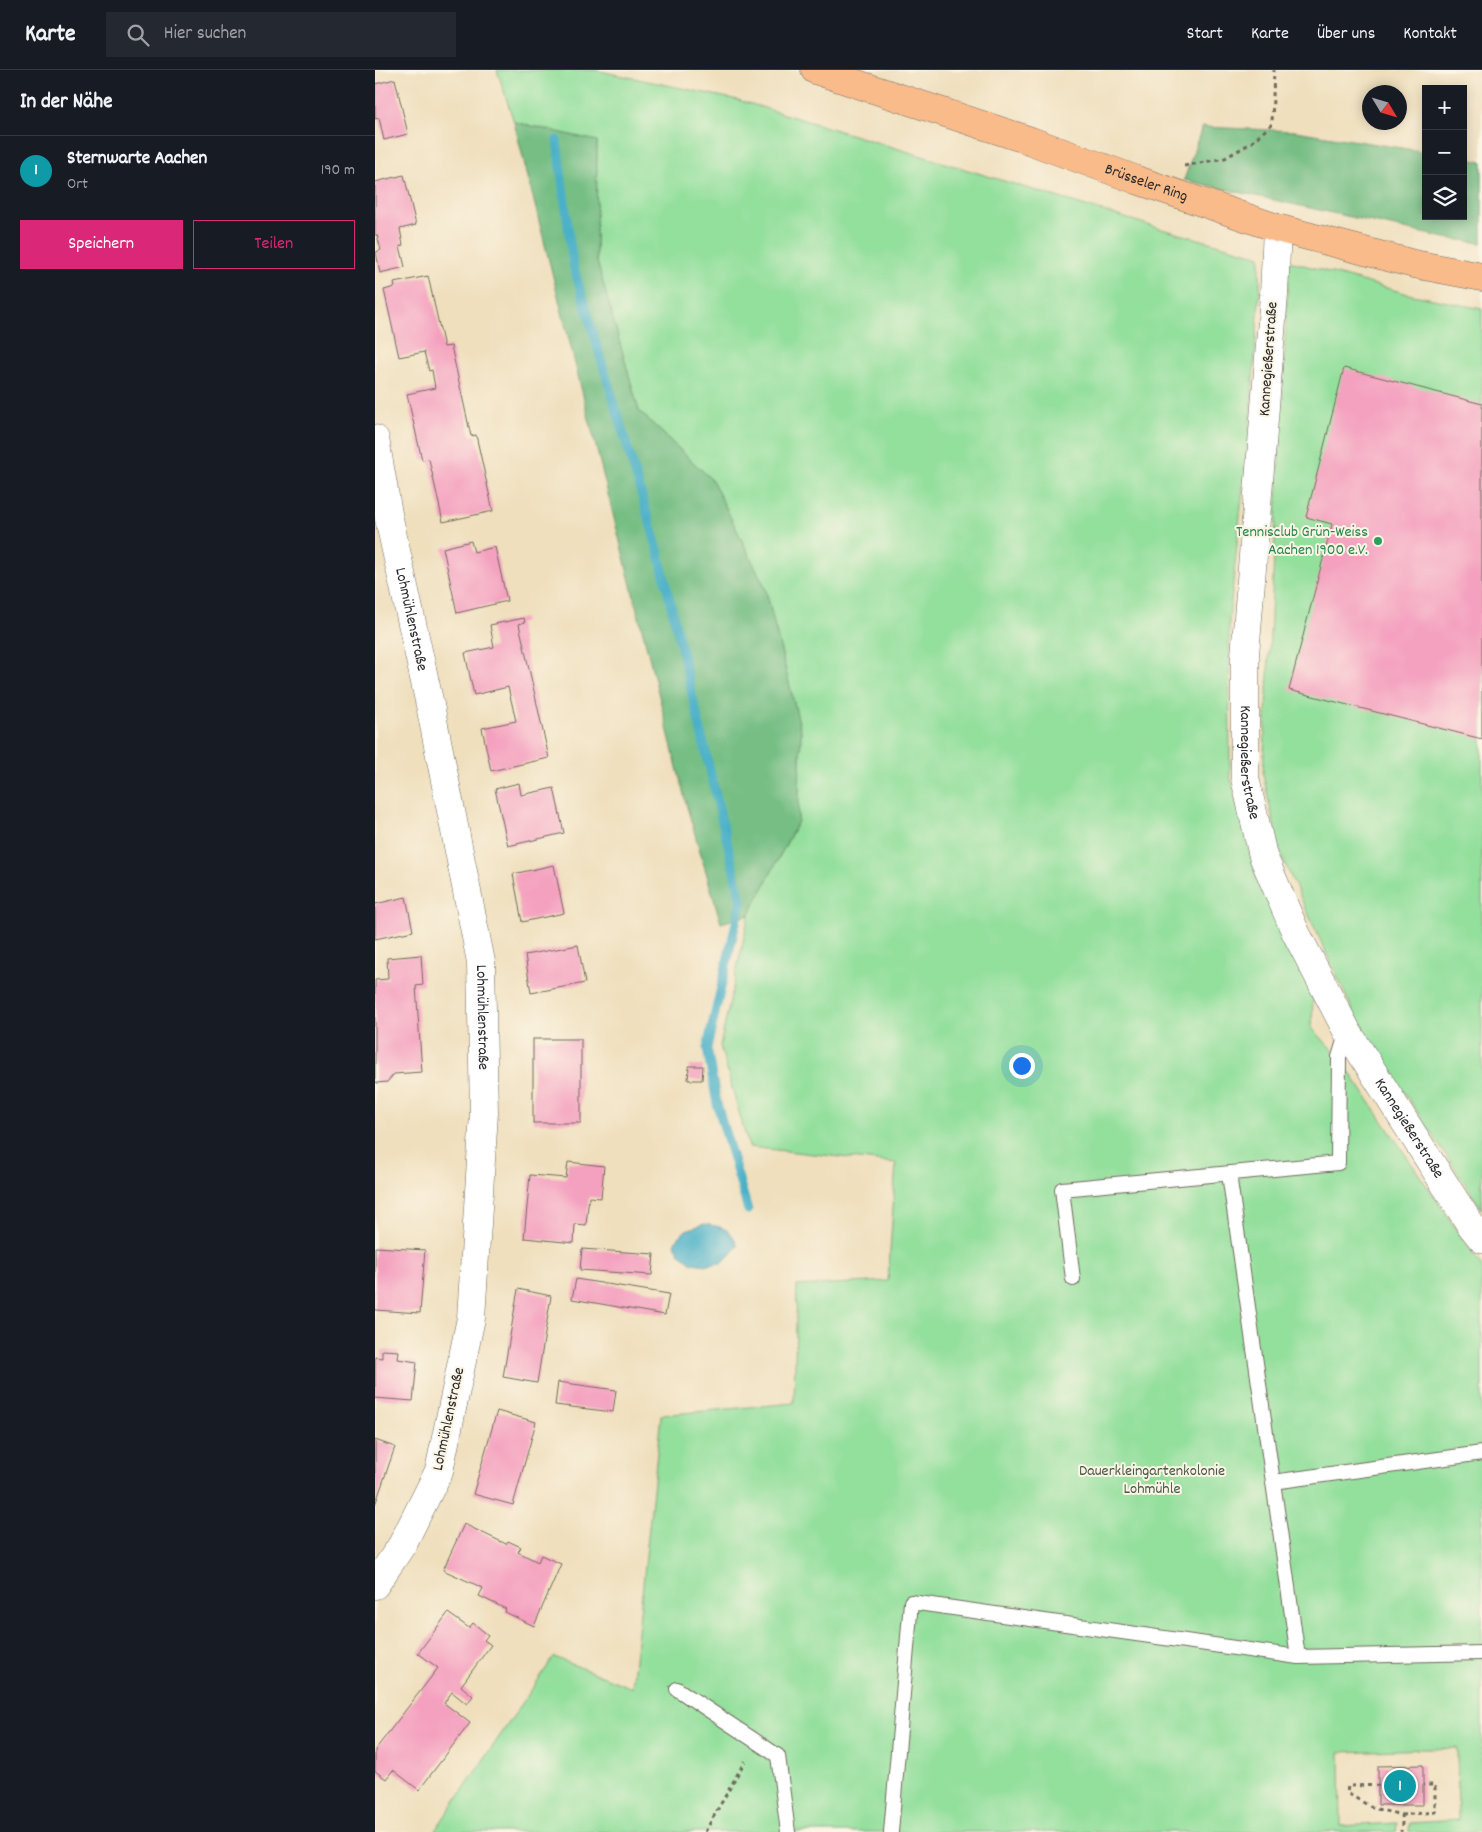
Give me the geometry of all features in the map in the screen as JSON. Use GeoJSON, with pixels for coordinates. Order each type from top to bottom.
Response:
{"type":"FeatureCollection","features":[{"type":"Feature","properties":{"kind":"main road","name":"Brüsseler Ring"},"geometry":{"type":"LineString","coordinates":[[815,70],[1031,141],[1277,228],[1414,264],[1482,277]]}},
{"type":"Feature","properties":{"kind":"street","name":"Kannegießerstraße"},"geometry":{"type":"LineString","coordinates":[[1277,228],[1272,333],[1245,655],[1245,778],[1263,856],[1295,931],[1347,1031],[1470,1224],[1482,1239]]}},
{"type":"Feature","properties":{"kind":"street","name":"Lohmühlenstraße"},"geometry":{"type":"LineString","coordinates":[[375,439],[381,515],[430,706],[481,962],[484,1113],[471,1318],[439,1471],[402,1545],[375,1585]]}},
{"type":"Feature","properties":{"kind":"lane"},"geometry":{"type":"LineString","coordinates":[[1073,1279],[1061,1189],[1338,1163],[1339,1057],[1347,1031]]}},
{"type":"Feature","properties":{"kind":"lane"},"geometry":{"type":"LineString","coordinates":[[1229,1174],[1298,1657]]}},
{"type":"Feature","properties":{"kind":"lane"},"geometry":{"type":"LineString","coordinates":[[1273,1482],[1482,1453]]}},
{"type":"Feature","properties":{"kind":"lane"},"geometry":{"type":"LineString","coordinates":[[891,1832],[911,1602],[1298,1657],[1482,1652]]}},
{"type":"Feature","properties":{"kind":"lane"},"geometry":{"type":"LineString","coordinates":[[677,1689],[778,1756],[788,1832]]}},
{"type":"Feature","properties":{"kind":"path"},"geometry":{"type":"LineString","coordinates":[[1137,180],[1194,163],[1225,158],[1251,143],[1272,124],[1274,70]]}},
{"type":"Feature","properties":{"kind":"path"},"geometry":{"type":"LineString","coordinates":[[705,1832],[756,1741]]}},
{"type":"Feature","properties":{"kind":"path"},"geometry":{"type":"LineString","coordinates":[[1387,1785],[1348,1786],[1347,1793],[1373,1808],[1401,1815],[1435,1812],[1435,1785],[1423,1785]]}},
{"type":"Feature","properties":{"kind":"path"},"geometry":{"type":"LineString","coordinates":[[1401,1815],[1401,1832]]}},
{"type":"Feature","properties":{"kind":"green space","name":"Dauerkleingartenkolonie Lohmühle"},"geometry":{"type":"Polygon","coordinates":[[[497,70],[595,70],[738,100],[1158,228],[1260,256],[1260,287],[1249,432],[1229,620],[1230,775],[1257,881],[1313,991],[1312,1028],[1339,1057],[1482,1267],[1482,1832],[1409,1832],[1410,1823],[1458,1820],[1457,1748],[1340,1752],[1341,1826],[1397,1823],[1396,1832],[434,1832],[554,1657],[632,1688],[661,1415],[794,1403],[797,1286],[888,1281],[896,1163],[749,1147],[720,1046],[749,915],[798,821],[801,731],[765,587],[712,480],[639,411],[596,258],[597,141],[514,122],[497,70]]]}},
{"type":"Feature","properties":{"kind":"green space"},"geometry":{"type":"Polygon","coordinates":[[[514,122],[597,141],[596,258],[639,411],[712,480],[765,587],[801,731],[798,821],[749,915],[721,923],[687,807],[514,122]]]}},
{"type":"Feature","properties":{"kind":"green space"},"geometry":{"type":"Polygon","coordinates":[[[1202,127],[1295,131],[1422,151],[1422,220],[1467,220],[1467,159],[1482,162],[1482,243],[1445,238],[1184,180],[1202,127]]]}},
{"type":"Feature","properties":{"kind":"green space","name":"Tennisclub Grün-Weiss Aachen 1900 e.V."},"geometry":{"type":"Polygon","coordinates":[[[1289,261],[1408,294],[1482,309],[1482,1209],[1361,1028],[1280,853],[1263,774],[1289,261]]]}},
{"type":"Feature","properties":{"kind":"water"},"geometry":{"type":"Polygon","coordinates":[[[704,1224],[725,1229],[732,1235],[738,1246],[722,1263],[706,1265],[692,1263],[679,1253],[674,1242],[686,1230],[704,1224]]]}},
{"type":"Feature","properties":{"kind":"building"},"geometry":{"type":"Polygon","coordinates":[[[395,79],[408,134],[384,140],[379,118],[375,119],[375,84],[395,79]]]}},
{"type":"Feature","properties":{"kind":"building"},"geometry":{"type":"Polygon","coordinates":[[[404,175],[416,225],[400,229],[403,245],[400,246],[405,267],[380,273],[376,252],[381,250],[377,235],[375,235],[375,182],[404,175]]]}},
{"type":"Feature","properties":{"kind":"building"},"geometry":{"type":"Polygon","coordinates":[[[428,276],[444,347],[451,346],[471,436],[476,435],[493,511],[443,522],[429,459],[422,460],[407,394],[435,388],[432,370],[429,371],[424,352],[399,357],[384,290],[395,287],[394,283],[428,276]]]}},
{"type":"Feature","properties":{"kind":"building"},"geometry":{"type":"Polygon","coordinates":[[[1344,368],[1482,404],[1482,739],[1289,690],[1332,524],[1306,517],[1344,368]]]}},
{"type":"Feature","properties":{"kind":"building"},"geometry":{"type":"Polygon","coordinates":[[[471,541],[474,552],[495,547],[507,601],[457,613],[443,548],[471,541]]]}},
{"type":"Feature","properties":{"kind":"building"},"geometry":{"type":"Polygon","coordinates":[[[524,618],[525,622],[519,624],[549,758],[491,771],[482,728],[516,721],[508,687],[474,695],[465,653],[494,647],[490,625],[524,618]]]}},
{"type":"Feature","properties":{"kind":"building"},"geometry":{"type":"Polygon","coordinates":[[[519,783],[521,795],[554,788],[564,833],[508,846],[495,789],[519,783]]]}},
{"type":"Feature","properties":{"kind":"building"},"geometry":{"type":"Polygon","coordinates":[[[554,865],[564,913],[522,922],[513,874],[554,865]]]}},
{"type":"Feature","properties":{"kind":"building"},"geometry":{"type":"Polygon","coordinates":[[[406,897],[413,931],[375,939],[375,904],[406,897]]]}},
{"type":"Feature","properties":{"kind":"building"},"geometry":{"type":"Polygon","coordinates":[[[578,945],[585,983],[531,993],[525,955],[578,945]]]}},
{"type":"Feature","properties":{"kind":"building"},"geometry":{"type":"Polygon","coordinates":[[[421,955],[423,985],[416,986],[422,1072],[394,1074],[387,1082],[377,1083],[375,1081],[375,980],[388,979],[387,958],[421,955]]]}},
{"type":"Feature","properties":{"kind":"building"},"geometry":{"type":"Polygon","coordinates":[[[533,1039],[581,1039],[581,1123],[533,1123],[533,1039]]]}},
{"type":"Feature","properties":{"kind":"building"},"geometry":{"type":"Polygon","coordinates":[[[689,1066],[703,1066],[702,1080],[688,1080],[689,1066]]]}},
{"type":"Feature","properties":{"kind":"building"},"geometry":{"type":"Polygon","coordinates":[[[568,1162],[604,1166],[601,1198],[589,1197],[586,1225],[575,1224],[574,1243],[524,1238],[530,1175],[566,1178],[568,1162]]]}},
{"type":"Feature","properties":{"kind":"building"},"geometry":{"type":"Polygon","coordinates":[[[375,1247],[425,1250],[420,1313],[375,1310],[375,1247]]]}},
{"type":"Feature","properties":{"kind":"building"},"geometry":{"type":"Polygon","coordinates":[[[582,1249],[654,1254],[652,1275],[580,1270],[582,1249]]]}},
{"type":"Feature","properties":{"kind":"building"},"geometry":{"type":"Polygon","coordinates":[[[576,1279],[669,1294],[665,1315],[572,1299],[576,1279]]]}},
{"type":"Feature","properties":{"kind":"building"},"geometry":{"type":"Polygon","coordinates":[[[518,1289],[551,1296],[537,1383],[503,1377],[518,1289]]]}},
{"type":"Feature","properties":{"kind":"building"},"geometry":{"type":"Polygon","coordinates":[[[382,1350],[399,1351],[398,1359],[417,1362],[413,1401],[375,1398],[375,1357],[382,1358],[382,1350]]]}},
{"type":"Feature","properties":{"kind":"building"},"geometry":{"type":"Polygon","coordinates":[[[558,1382],[616,1390],[613,1412],[555,1405],[558,1382]]]}},
{"type":"Feature","properties":{"kind":"building"},"geometry":{"type":"Polygon","coordinates":[[[497,1411],[536,1422],[513,1505],[473,1494],[497,1411]]]}},
{"type":"Feature","properties":{"kind":"building"},"geometry":{"type":"Polygon","coordinates":[[[375,1440],[395,1447],[375,1505],[375,1440]]]}},
{"type":"Feature","properties":{"kind":"building"},"geometry":{"type":"Polygon","coordinates":[[[464,1524],[506,1544],[508,1541],[521,1547],[518,1552],[538,1562],[541,1555],[561,1564],[534,1626],[505,1612],[506,1609],[479,1596],[483,1588],[443,1570],[464,1524]]]}},
{"type":"Feature","properties":{"kind":"building"},"geometry":{"type":"Polygon","coordinates":[[[448,1613],[469,1628],[473,1623],[488,1635],[484,1640],[491,1645],[461,1686],[473,1696],[467,1704],[452,1692],[444,1703],[470,1723],[419,1790],[393,1770],[386,1779],[375,1771],[375,1750],[438,1668],[418,1653],[448,1613]]]}},
{"type":"Feature","properties":{"kind":"building"},"geometry":{"type":"Polygon","coordinates":[[[1423,1765],[1423,1805],[1378,1805],[1378,1766],[1423,1765]]]}},
{"type":"Feature","properties":{"kind":"waterway"},"geometry":{"type":"LineString","coordinates":[[557,140],[573,265],[658,550],[741,901],[707,1048],[717,1104],[748,1210]]}},
{"type":"Feature","properties":{"kind":"place","name":"Tennisclub Grün-Weiss Aachen 1900 e.V."},"geometry":{"type":"Point","coordinates":[1378,541]}},
{"type":"Feature","properties":{"kind":"place","name":"Sternwarte Aachen"},"geometry":{"type":"Point","coordinates":[1400,1786]}}]}
